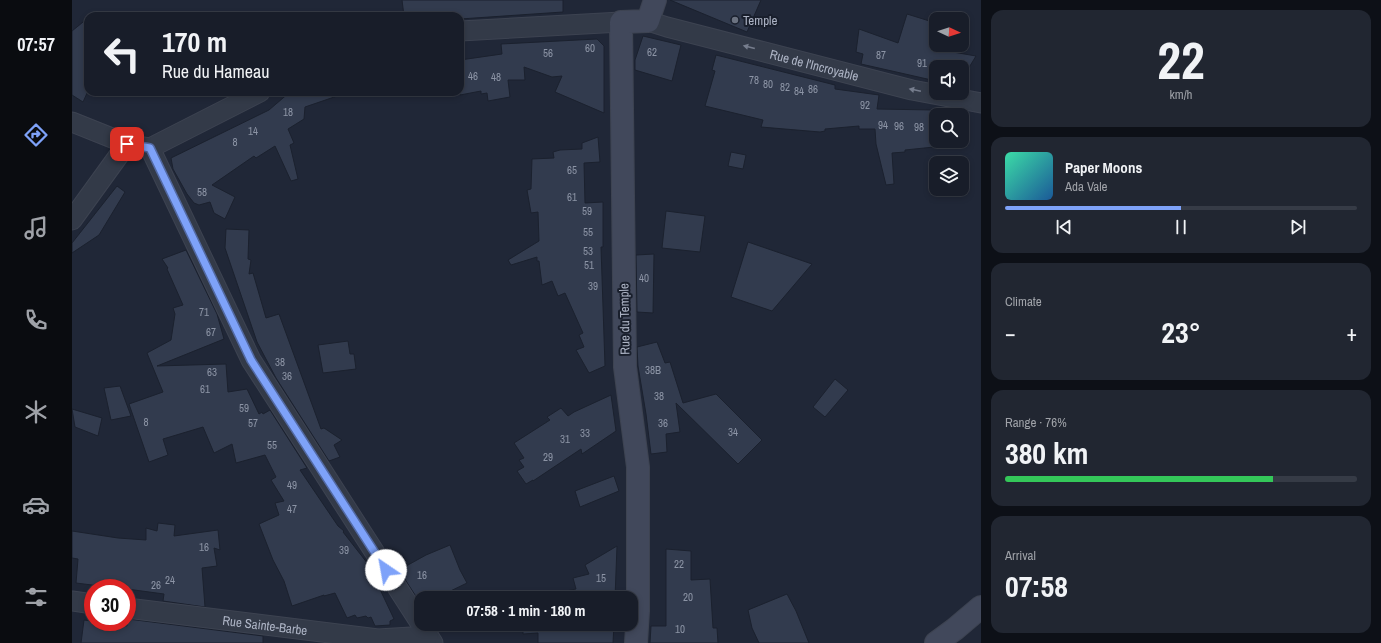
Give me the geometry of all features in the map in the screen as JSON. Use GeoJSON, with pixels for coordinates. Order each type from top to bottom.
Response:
{"type":"FeatureCollection","features":[{"type":"Feature","properties":{"kind":"street"},"geometry":{"type":"LineString","coordinates":[[464,30],[648,21],[655,0]]}},
{"type":"Feature","properties":{"kind":"street","name":"Rue de l'Incroyable"},"geometry":{"type":"LineString","coordinates":[[648,21],[912,90],[981,103]]}},
{"type":"Feature","properties":{"kind":"street","name":"Rue du Temple"},"geometry":{"type":"LineString","coordinates":[[621,22],[625,367],[638,467],[638,611],[636,643]]}},
{"type":"Feature","properties":{"kind":"street"},"geometry":{"type":"LineString","coordinates":[[72,122],[127,144],[150,148],[252,96]]}},
{"type":"Feature","properties":{"kind":"street"},"geometry":{"type":"LineString","coordinates":[[72,220],[127,144]]}},
{"type":"Feature","properties":{"kind":"street"},"geometry":{"type":"LineString","coordinates":[[150,148],[251,360],[430,639]]}},
{"type":"Feature","properties":{"kind":"street"},"geometry":{"type":"LineString","coordinates":[[72,601],[84,603]]}},
{"type":"Feature","properties":{"kind":"street"},"geometry":{"type":"LineString","coordinates":[[936,643],[955,630],[981,607]]}},
{"type":"Feature","properties":{"kind":"street","name":"Rue Sainte-Barbe"},"geometry":{"type":"LineString","coordinates":[[136,609],[378,639],[430,639]]}},
{"type":"Feature","properties":{"kind":"building"},"geometry":{"type":"Polygon","coordinates":[[[402,0],[563,0],[563,12],[464,19],[464,12],[404,12],[402,0]]]}},
{"type":"Feature","properties":{"kind":"building","name":"Temple"},"geometry":{"type":"Polygon","coordinates":[[[670,0],[761,0],[747,32],[670,0]]]}},
{"type":"Feature","properties":{"kind":"building"},"geometry":{"type":"Polygon","coordinates":[[[907,14],[929,21],[929,52],[953,52],[976,56],[969,68],[969,60],[929,60],[929,79],[861,64],[863,54],[856,52],[859,29],[898,43],[907,14]]]}},
{"type":"Feature","properties":{"kind":"building"},"geometry":{"type":"Polygon","coordinates":[[[84,21],[84,96],[86,96],[83,102],[72,95],[72,31],[84,21]]]}},
{"type":"Feature","properties":{"kind":"building"},"geometry":{"type":"Polygon","coordinates":[[[643,36],[681,45],[672,81],[635,70],[635,60],[643,36]]]}},
{"type":"Feature","properties":{"kind":"building"},"geometry":{"type":"Polygon","coordinates":[[[597,39],[604,46],[604,113],[555,92],[562,76],[552,77],[524,67],[525,80],[508,80],[510,97],[488,101],[487,93],[481,94],[481,91],[464,94],[464,59],[502,54],[501,44],[597,39]]]}},
{"type":"Feature","properties":{"kind":"building"},"geometry":{"type":"Polygon","coordinates":[[[716,55],[835,85],[835,89],[879,95],[877,109],[929,110],[929,148],[892,153],[894,184],[886,185],[876,144],[875,129],[859,129],[859,126],[825,129],[825,131],[820,132],[761,127],[763,120],[705,106],[715,71],[712,70],[716,55]]]}},
{"type":"Feature","properties":{"kind":"building"},"geometry":{"type":"Polygon","coordinates":[[[285,96],[337,96],[305,107],[304,119],[288,129],[294,143],[290,145],[298,179],[291,181],[275,146],[256,158],[254,156],[212,185],[235,197],[225,219],[214,213],[210,202],[199,205],[194,203],[187,194],[173,169],[171,158],[269,110],[285,96]]]}},
{"type":"Feature","properties":{"kind":"building"},"geometry":{"type":"Polygon","coordinates":[[[598,137],[600,162],[584,163],[585,203],[603,202],[603,247],[601,247],[605,366],[589,373],[576,350],[584,347],[579,335],[583,333],[565,293],[558,296],[552,281],[542,285],[539,261],[537,261],[537,257],[511,265],[508,260],[539,241],[538,212],[531,213],[527,190],[531,189],[532,159],[554,158],[553,152],[560,150],[582,149],[582,143],[598,137]]]}},
{"type":"Feature","properties":{"kind":"building"},"geometry":{"type":"Polygon","coordinates":[[[731,152],[746,155],[743,169],[728,166],[731,152]]]}},
{"type":"Feature","properties":{"kind":"building"},"geometry":{"type":"Polygon","coordinates":[[[117,186],[125,192],[99,235],[72,253],[72,243],[117,186]]]}},
{"type":"Feature","properties":{"kind":"building"},"geometry":{"type":"Polygon","coordinates":[[[666,211],[705,216],[700,252],[662,248],[666,211]]]}},
{"type":"Feature","properties":{"kind":"building"},"geometry":{"type":"Polygon","coordinates":[[[226,229],[249,230],[248,259],[251,260],[249,274],[253,273],[266,318],[279,314],[321,429],[324,428],[342,440],[334,445],[340,457],[329,461],[276,378],[257,342],[225,248],[226,229]]]}},
{"type":"Feature","properties":{"kind":"building"},"geometry":{"type":"Polygon","coordinates":[[[748,242],[812,264],[772,311],[731,297],[748,242]]]}},
{"type":"Feature","properties":{"kind":"building"},"geometry":{"type":"Polygon","coordinates":[[[186,250],[217,314],[224,339],[157,366],[226,364],[228,392],[247,389],[259,414],[262,412],[263,414],[270,410],[307,468],[300,470],[338,526],[344,531],[343,532],[368,564],[394,619],[390,621],[390,625],[375,626],[371,617],[368,618],[366,616],[357,618],[355,615],[347,618],[335,593],[324,595],[292,606],[284,581],[273,560],[259,524],[279,515],[275,503],[284,501],[271,480],[276,477],[265,455],[236,463],[232,444],[214,453],[203,427],[163,439],[168,455],[149,462],[129,404],[163,392],[147,353],[171,340],[175,314],[173,308],[183,305],[167,269],[168,268],[162,259],[186,250]]]}},
{"type":"Feature","properties":{"kind":"building"},"geometry":{"type":"Polygon","coordinates":[[[654,254],[653,313],[637,312],[636,255],[654,254]]]}},
{"type":"Feature","properties":{"kind":"building"},"geometry":{"type":"Polygon","coordinates":[[[348,341],[350,354],[354,354],[356,369],[323,373],[318,345],[348,341]]]}},
{"type":"Feature","properties":{"kind":"building"},"geometry":{"type":"Polygon","coordinates":[[[657,342],[665,363],[670,362],[683,403],[716,394],[762,440],[738,464],[676,403],[680,432],[666,434],[667,452],[651,454],[638,366],[637,347],[657,342]]]}},
{"type":"Feature","properties":{"kind":"building"},"geometry":{"type":"Polygon","coordinates":[[[835,379],[848,390],[825,417],[813,407],[835,379]]]}},
{"type":"Feature","properties":{"kind":"building"},"geometry":{"type":"Polygon","coordinates":[[[120,386],[131,416],[111,420],[104,388],[120,386]]]}},
{"type":"Feature","properties":{"kind":"building"},"geometry":{"type":"Polygon","coordinates":[[[611,395],[616,431],[582,454],[581,449],[533,481],[526,484],[517,471],[524,467],[519,460],[524,458],[514,443],[550,420],[547,417],[561,408],[568,416],[611,395]]]}},
{"type":"Feature","properties":{"kind":"building"},"geometry":{"type":"Polygon","coordinates":[[[72,409],[102,418],[98,436],[75,427],[72,409]]]}},
{"type":"Feature","properties":{"kind":"building"},"geometry":{"type":"Polygon","coordinates":[[[614,476],[619,491],[580,507],[575,491],[614,476]]]}},
{"type":"Feature","properties":{"kind":"building"},"geometry":{"type":"Polygon","coordinates":[[[158,523],[175,525],[174,536],[218,530],[220,550],[214,548],[217,566],[202,568],[205,607],[163,601],[164,594],[136,590],[136,579],[84,579],[84,584],[76,583],[78,559],[72,558],[72,531],[118,538],[146,540],[146,528],[157,531],[158,523]]]}},
{"type":"Feature","properties":{"kind":"building"},"geometry":{"type":"Polygon","coordinates":[[[450,545],[467,583],[450,591],[414,591],[414,593],[399,570],[426,555],[450,545]]]}},
{"type":"Feature","properties":{"kind":"building"},"geometry":{"type":"Polygon","coordinates":[[[617,546],[615,591],[566,591],[576,589],[573,578],[589,574],[585,565],[617,546]]]}},
{"type":"Feature","properties":{"kind":"building"},"geometry":{"type":"Polygon","coordinates":[[[666,549],[691,551],[691,580],[710,579],[713,628],[717,628],[718,643],[650,643],[651,626],[666,626],[666,549]]]}},
{"type":"Feature","properties":{"kind":"building"},"geometry":{"type":"Polygon","coordinates":[[[787,594],[796,611],[809,643],[759,643],[752,628],[748,610],[787,594]]]}},
{"type":"Feature","properties":{"kind":"building"},"geometry":{"type":"Polygon","coordinates":[[[84,620],[84,631],[136,631],[136,620],[263,636],[263,643],[81,643],[84,620]]]}},
{"type":"Feature","properties":{"kind":"building"},"geometry":{"type":"Polygon","coordinates":[[[523,631],[614,631],[613,643],[538,643],[538,633],[523,634],[523,631]]]}},
{"type":"Feature","properties":{"kind":"place","name":"Temple"},"geometry":{"type":"Point","coordinates":[735,20]}},
{"type":"Feature","properties":{"kind":"route"},"geometry":{"type":"LineString","coordinates":[[127,144],[150,148],[251,360],[386,570]]}}]}
